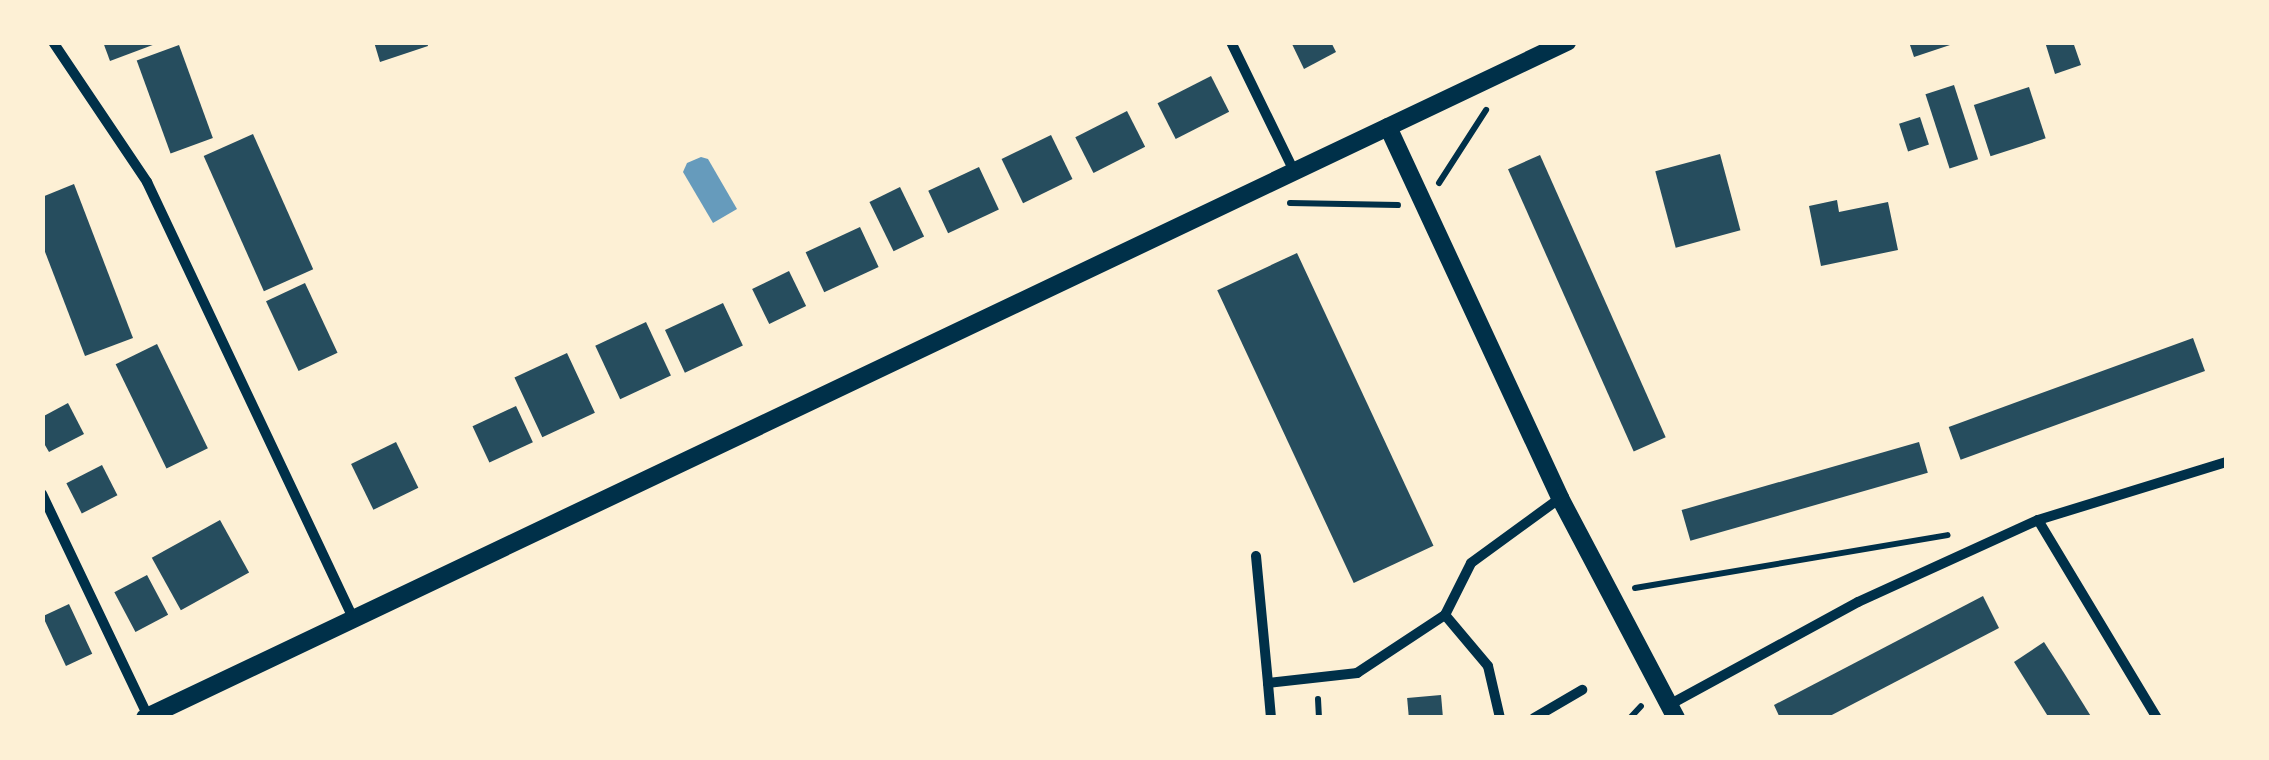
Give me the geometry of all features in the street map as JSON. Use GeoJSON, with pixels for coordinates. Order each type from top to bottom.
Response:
{"type":"FeatureCollection","features":[{"type":"Feature","properties":{"kind":"street"},"geometry":{"type":"LineString","coordinates":[[54,42],[148,182],[352,618]]}},
{"type":"Feature","properties":{"kind":"street"},"geometry":{"type":"LineString","coordinates":[[1231,42],[1294,171]]}},
{"type":"Feature","properties":{"kind":"street"},"geometry":{"type":"LineString","coordinates":[[42,494],[146,717],[1566,42]]}},
{"type":"Feature","properties":{"kind":"street"},"geometry":{"type":"LineString","coordinates":[[1388,126],[1560,498],[1672,711],[1858,602],[2038,520],[2226,462]]}},
{"type":"Feature","properties":{"kind":"street"},"geometry":{"type":"LineString","coordinates":[[1268,683],[1357,672],[1445,615],[1471,562],[1560,498]]}},
{"type":"Feature","properties":{"kind":"street"},"geometry":{"type":"LineString","coordinates":[[2038,520],[2157,718]]}},
{"type":"Feature","properties":{"kind":"street"},"geometry":{"type":"LineString","coordinates":[[1256,556],[1272,718]]}},
{"type":"Feature","properties":{"kind":"street"},"geometry":{"type":"LineString","coordinates":[[1445,615],[1488,666],[1500,718]]}},
{"type":"Feature","properties":{"kind":"street"},"geometry":{"type":"LineString","coordinates":[[1534,718],[1582,690]]}},
{"type":"Feature","properties":{"kind":"path"},"geometry":{"type":"LineString","coordinates":[[1610,593],[1960,533]]}},
{"type":"Feature","properties":{"kind":"water"},"geometry":{"type":"Polygon","coordinates":[[[701,157],[708,159],[737,209],[713,223],[683,172],[687,163],[701,157]]]}},
{"type":"Feature","properties":{"kind":"building"},"geometry":{"type":"Polygon","coordinates":[[[103,42],[157,42],[158,43],[110,61],[103,42]]]}},
{"type":"Feature","properties":{"kind":"building"},"geometry":{"type":"Polygon","coordinates":[[[374,42],[427,42],[428,46],[380,62],[374,42]]]}},
{"type":"Feature","properties":{"kind":"building"},"geometry":{"type":"Polygon","coordinates":[[[1291,42],[1331,42],[1336,52],[1304,69],[1291,42]]]}},
{"type":"Feature","properties":{"kind":"building"},"geometry":{"type":"Polygon","coordinates":[[[1909,42],[1956,42],[1956,43],[1914,57],[1909,42]]]}},
{"type":"Feature","properties":{"kind":"building"},"geometry":{"type":"Polygon","coordinates":[[[2045,42],[2073,42],[2081,65],[2055,74],[2045,42]]]}},
{"type":"Feature","properties":{"kind":"building"},"geometry":{"type":"Polygon","coordinates":[[[179,45],[213,138],[171,153],[137,60],[179,45]]]}},
{"type":"Feature","properties":{"kind":"building"},"geometry":{"type":"Polygon","coordinates":[[[1211,76],[1229,112],[1176,139],[1158,103],[1211,76]]]}},
{"type":"Feature","properties":{"kind":"building"},"geometry":{"type":"Polygon","coordinates":[[[1954,85],[1978,159],[1950,168],[1925,94],[1954,85]]]}},
{"type":"Feature","properties":{"kind":"building"},"geometry":{"type":"Polygon","coordinates":[[[2029,87],[2046,138],[1991,156],[1974,105],[2029,87]]]}},
{"type":"Feature","properties":{"kind":"building"},"geometry":{"type":"Polygon","coordinates":[[[1127,111],[1145,147],[1093,173],[1075,137],[1127,111]]]}},
{"type":"Feature","properties":{"kind":"building"},"geometry":{"type":"Polygon","coordinates":[[[1920,117],[1929,145],[1908,151],[1899,124],[1920,117]]]}},
{"type":"Feature","properties":{"kind":"building"},"geometry":{"type":"Polygon","coordinates":[[[253,134],[313,269],[264,291],[204,156],[253,134]]]}},
{"type":"Feature","properties":{"kind":"building"},"geometry":{"type":"Polygon","coordinates":[[[1051,135],[1072,179],[1023,203],[1002,159],[1051,135]]]}},
{"type":"Feature","properties":{"kind":"building"},"geometry":{"type":"Polygon","coordinates":[[[1720,154],[1740,230],[1676,248],[1655,171],[1720,154]]]}},
{"type":"Feature","properties":{"kind":"building"},"geometry":{"type":"Polygon","coordinates":[[[1540,155],[1666,437],[1634,452],[1508,169],[1540,155]]]}},
{"type":"Feature","properties":{"kind":"building"},"geometry":{"type":"Polygon","coordinates":[[[979,167],[999,210],[948,233],[928,191],[979,167]]]}},
{"type":"Feature","properties":{"kind":"building"},"geometry":{"type":"Polygon","coordinates":[[[74,184],[133,338],[85,356],[42,244],[42,197],[74,184]]]}},
{"type":"Feature","properties":{"kind":"building"},"geometry":{"type":"Polygon","coordinates":[[[900,187],[924,236],[894,251],[869,202],[900,187]]]}},
{"type":"Feature","properties":{"kind":"building"},"geometry":{"type":"Polygon","coordinates":[[[1837,200],[1839,212],[1888,202],[1898,250],[1821,266],[1809,206],[1837,200]]]}},
{"type":"Feature","properties":{"kind":"building"},"geometry":{"type":"Polygon","coordinates":[[[860,227],[879,267],[824,292],[806,252],[860,227]]]}},
{"type":"Feature","properties":{"kind":"building"},"geometry":{"type":"Polygon","coordinates":[[[1297,253],[1434,546],[1354,583],[1217,290],[1297,253]]]}},
{"type":"Feature","properties":{"kind":"building"},"geometry":{"type":"Polygon","coordinates":[[[789,271],[806,306],[769,324],[752,289],[789,271]]]}},
{"type":"Feature","properties":{"kind":"building"},"geometry":{"type":"Polygon","coordinates":[[[305,283],[338,353],[299,371],[266,301],[305,283]]]}},
{"type":"Feature","properties":{"kind":"building"},"geometry":{"type":"Polygon","coordinates":[[[723,303],[743,346],[685,373],[665,330],[723,303]]]}},
{"type":"Feature","properties":{"kind":"building"},"geometry":{"type":"Polygon","coordinates":[[[646,322],[671,375],[620,399],[595,346],[646,322]]]}},
{"type":"Feature","properties":{"kind":"building"},"geometry":{"type":"Polygon","coordinates":[[[2193,338],[2205,371],[1961,460],[1949,427],[2193,338]]]}},
{"type":"Feature","properties":{"kind":"building"},"geometry":{"type":"Polygon","coordinates":[[[157,344],[208,448],[167,468],[116,364],[157,344]]]}},
{"type":"Feature","properties":{"kind":"building"},"geometry":{"type":"Polygon","coordinates":[[[567,353],[595,413],[542,437],[514,378],[567,353]]]}},
{"type":"Feature","properties":{"kind":"building"},"geometry":{"type":"Polygon","coordinates":[[[68,403],[84,434],[49,452],[42,440],[42,417],[68,403]]]}},
{"type":"Feature","properties":{"kind":"building"},"geometry":{"type":"Polygon","coordinates":[[[516,406],[533,442],[489,463],[472,426],[516,406]]]}},
{"type":"Feature","properties":{"kind":"building"},"geometry":{"type":"Polygon","coordinates":[[[396,442],[418,488],[373,510],[351,464],[396,442]]]}},
{"type":"Feature","properties":{"kind":"building"},"geometry":{"type":"Polygon","coordinates":[[[1919,442],[1928,473],[1690,541],[1682,510],[1919,442]]]}},
{"type":"Feature","properties":{"kind":"building"},"geometry":{"type":"Polygon","coordinates":[[[102,465],[117,495],[82,513],[66,483],[102,465]]]}},
{"type":"Feature","properties":{"kind":"building"},"geometry":{"type":"Polygon","coordinates":[[[220,520],[249,572],[181,610],[152,558],[220,520]]]}},
{"type":"Feature","properties":{"kind":"building"},"geometry":{"type":"Polygon","coordinates":[[[147,575],[168,615],[135,632],[114,592],[147,575]]]}},
{"type":"Feature","properties":{"kind":"building"},"geometry":{"type":"Polygon","coordinates":[[[1983,596],[1999,628],[1826,718],[1780,718],[1774,705],[1983,596]]]}},
{"type":"Feature","properties":{"kind":"building"},"geometry":{"type":"Polygon","coordinates":[[[69,604],[92,654],[66,666],[43,616],[69,604]]]}},
{"type":"Feature","properties":{"kind":"building"},"geometry":{"type":"Polygon","coordinates":[[[2044,642],[2092,718],[2049,718],[2014,662],[2044,642]]]}},
{"type":"Feature","properties":{"kind":"building"},"geometry":{"type":"Polygon","coordinates":[[[1441,695],[1443,718],[1409,718],[1407,698],[1441,695]]]}}]}
